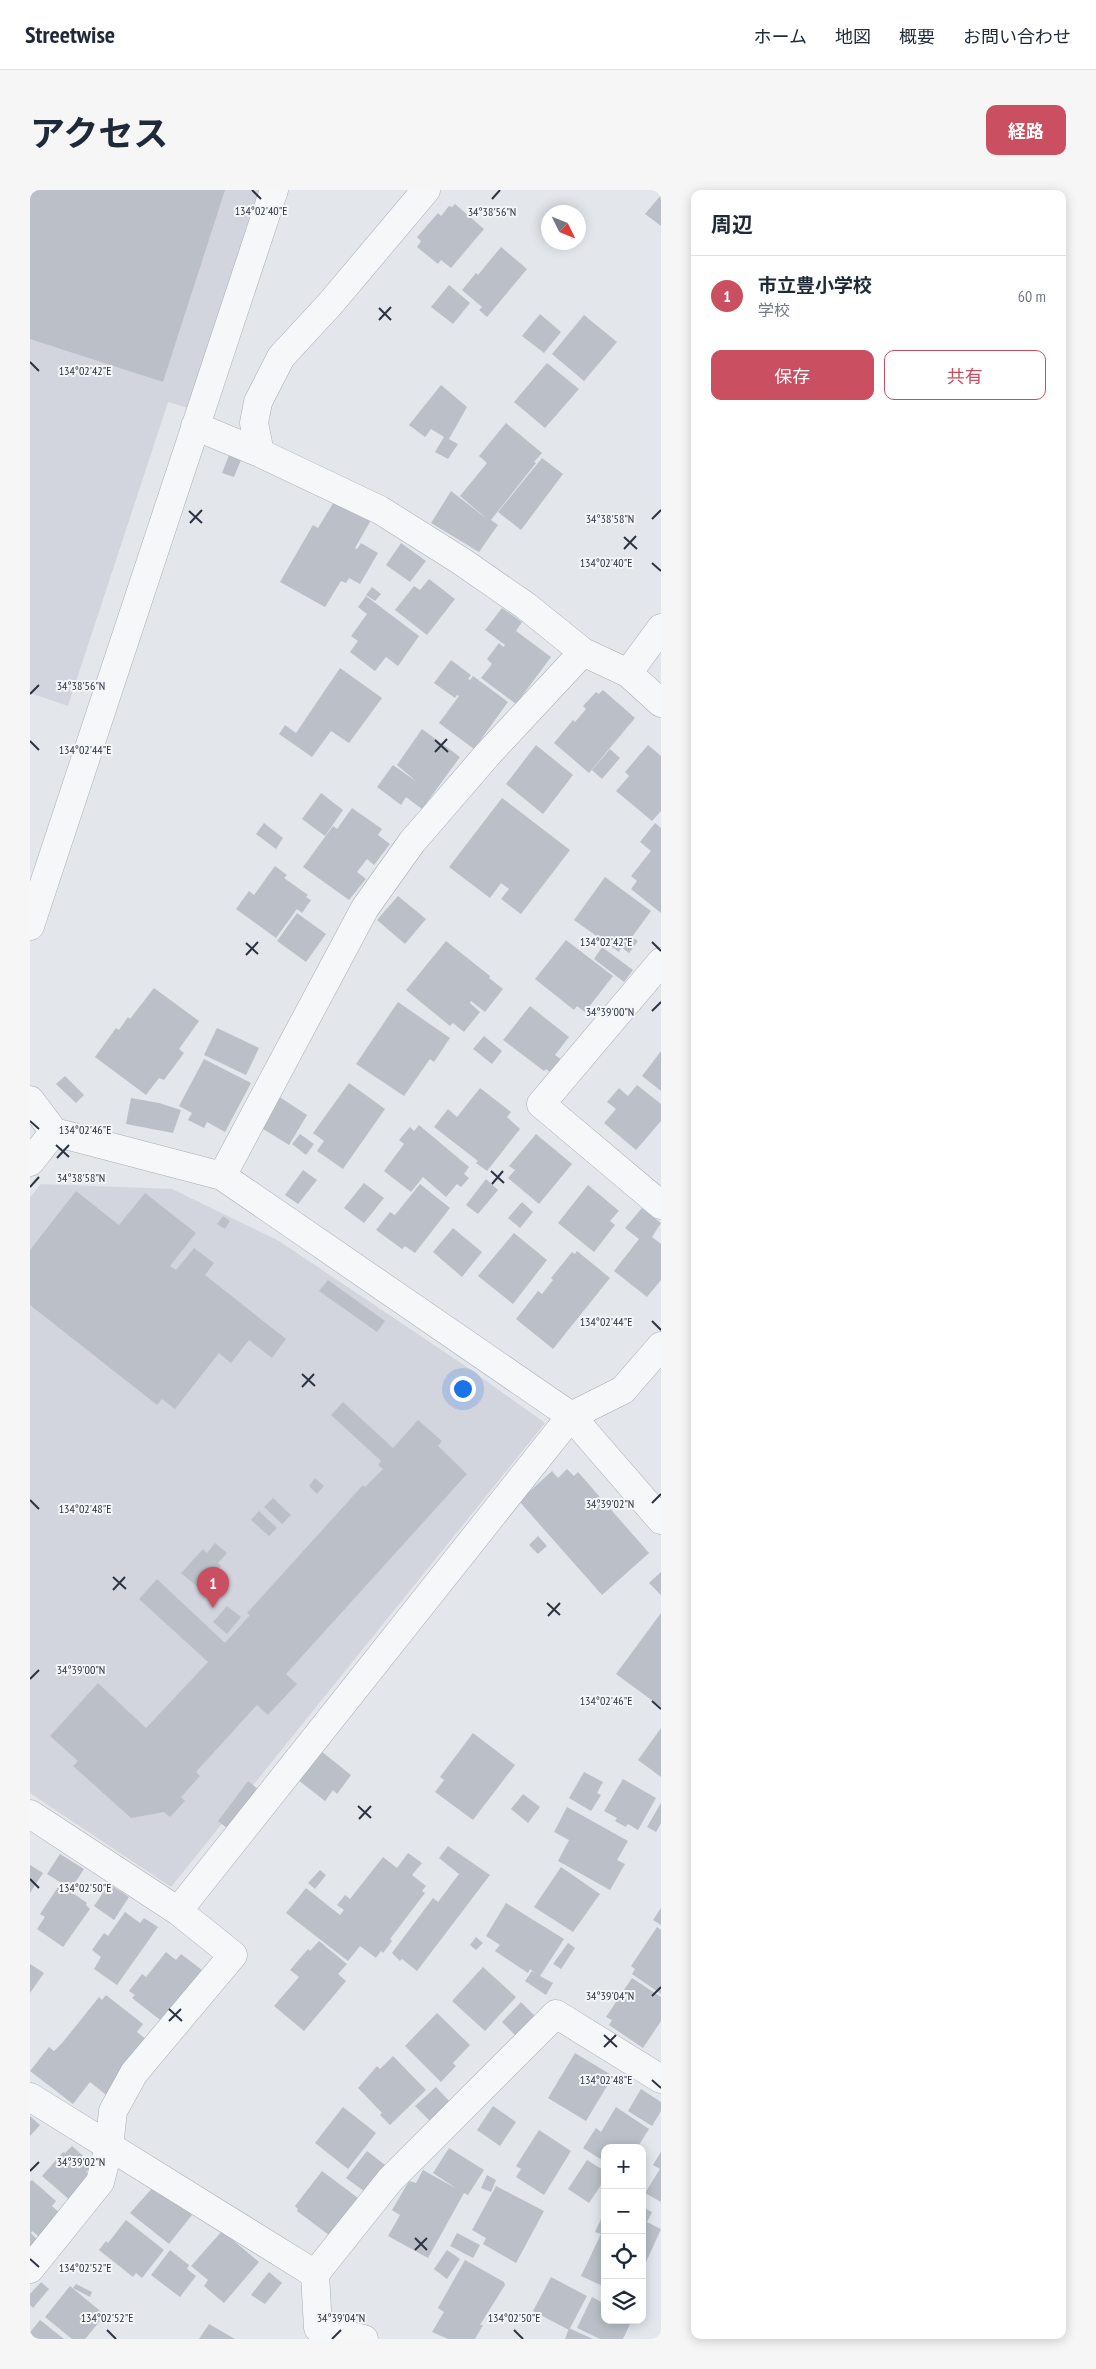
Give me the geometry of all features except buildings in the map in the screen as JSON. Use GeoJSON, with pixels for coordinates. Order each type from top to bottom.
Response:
{"type":"FeatureCollection","features":[{"type":"Feature","properties":{"kind":"street"},"geometry":{"type":"LineString","coordinates":[[30,926],[274,190]]}},
{"type":"Feature","properties":{"kind":"street"},"geometry":{"type":"LineString","coordinates":[[260,453],[254,423],[258,402],[281,357],[330,304],[426,190]]}},
{"type":"Feature","properties":{"kind":"street"},"geometry":{"type":"LineString","coordinates":[[195,426],[260,453],[380,510],[461,561],[526,606],[583,652],[628,673],[661,703]]}},
{"type":"Feature","properties":{"kind":"street"},"geometry":{"type":"LineString","coordinates":[[628,673],[661,628]]}},
{"type":"Feature","properties":{"kind":"street"},"geometry":{"type":"LineString","coordinates":[[222,1176],[370,901],[412,842],[487,755],[583,652]]}},
{"type":"Feature","properties":{"kind":"street"},"geometry":{"type":"LineString","coordinates":[[661,962],[541,1104],[661,1205]]}},
{"type":"Feature","properties":{"kind":"street"},"geometry":{"type":"LineString","coordinates":[[30,1100],[54,1132],[222,1176],[571,1416],[661,1520]]}},
{"type":"Feature","properties":{"kind":"street"},"geometry":{"type":"LineString","coordinates":[[30,1162],[54,1132]]}},
{"type":"Feature","properties":{"kind":"street"},"geometry":{"type":"LineString","coordinates":[[178,1911],[571,1416],[623,1390],[661,1346]]}},
{"type":"Feature","properties":{"kind":"street"},"geometry":{"type":"LineString","coordinates":[[30,1814],[178,1911],[233,1955],[134,2073],[113,2111],[109,2147],[100,2182],[30,2269]]}},
{"type":"Feature","properties":{"kind":"street"},"geometry":{"type":"LineString","coordinates":[[364,2339],[318,2328],[315,2274],[390,2180],[556,2014],[661,2079]]}},
{"type":"Feature","properties":{"kind":"street"},"geometry":{"type":"LineString","coordinates":[[30,2098],[315,2274]]}},
{"type":"Feature","properties":{"kind":"shaded area"},"geometry":{"type":"Polygon","coordinates":[[[30,190],[259,190],[188,408],[168,402],[68,706],[30,693],[30,190]]]}},
{"type":"Feature","properties":{"kind":"shaded area"},"geometry":{"type":"Polygon","coordinates":[[[41,1184],[172,1189],[279,1241],[464,1365],[545,1423],[171,1887],[30,1793],[30,1197],[41,1184]]]}},
{"type":"Feature","properties":{"kind":"place","name":"市立豊小学校"},"geometry":{"type":"Point","coordinates":[213,1608]}}]}
